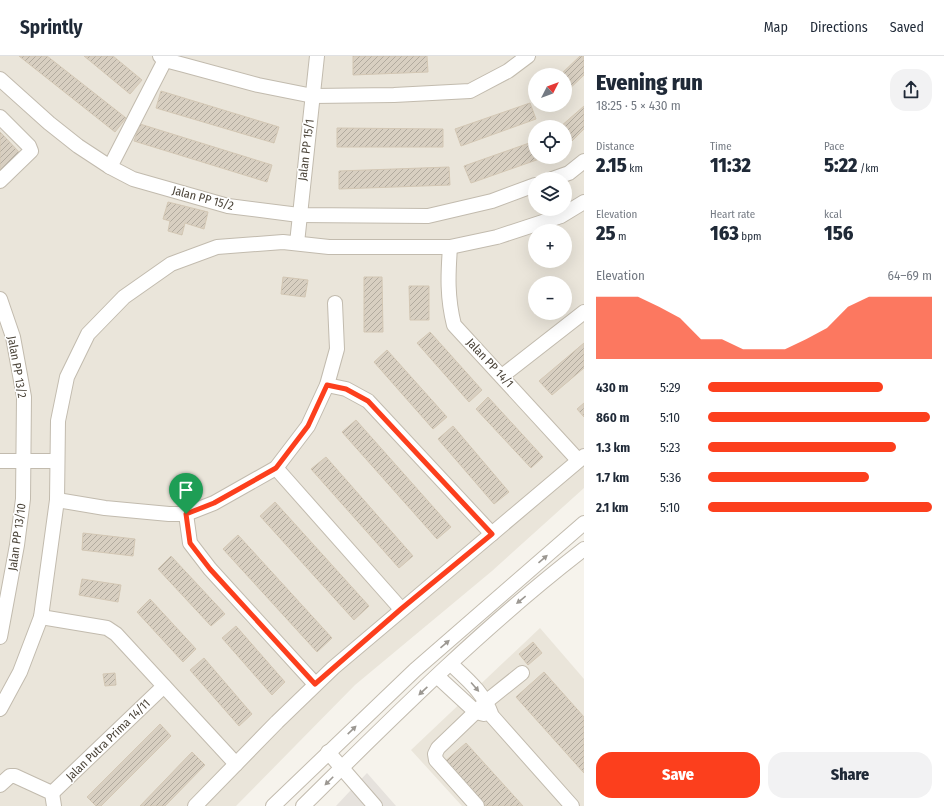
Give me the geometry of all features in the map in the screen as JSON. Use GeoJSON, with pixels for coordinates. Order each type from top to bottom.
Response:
{"type":"FeatureCollection","features":[{"type":"Feature","properties":{"kind":"street","name":"Jalan PP 15/1"},"geometry":{"type":"LineString","coordinates":[[297,243],[317,56]]}},
{"type":"Feature","properties":{"kind":"street"},"geometry":{"type":"LineString","coordinates":[[110,167],[162,58],[258,85],[313,96],[394,95],[470,91],[508,71],[528,56]]}},
{"type":"Feature","properties":{"kind":"street","name":"Jalan PP 15/2"},"geometry":{"type":"LineString","coordinates":[[0,79],[49,123],[78,146],[110,167],[133,179],[228,206],[299,215],[428,216],[492,201],[528,188]]}},
{"type":"Feature","properties":{"kind":"street"},"geometry":{"type":"LineString","coordinates":[[0,116],[29,146],[31,151],[0,181]]}},
{"type":"Feature","properties":{"kind":"street"},"geometry":{"type":"LineString","coordinates":[[570,172],[584,161]]}},
{"type":"Feature","properties":{"kind":"street"},"geometry":{"type":"LineString","coordinates":[[0,709],[20,672],[41,617],[57,500],[58,421],[67,377],[88,334],[124,297],[171,264],[217,247],[283,242],[329,247],[450,247],[497,237],[561,216],[584,202]]}},
{"type":"Feature","properties":{"kind":"street","name":"Jalan PP 14/1"},"geometry":{"type":"LineString","coordinates":[[450,247],[448,275],[449,303],[454,325],[581,458]]}},
{"type":"Feature","properties":{"kind":"street","name":"Jalan PP 13/2"},"geometry":{"type":"LineString","coordinates":[[0,299],[13,337],[24,397],[23,460]]}},
{"type":"Feature","properties":{"kind":"street"},"geometry":{"type":"LineString","coordinates":[[57,500],[105,508],[186,514],[214,503],[276,468],[308,426],[327,385],[337,349],[335,303]]}},
{"type":"Feature","properties":{"kind":"street"},"geometry":{"type":"LineString","coordinates":[[502,376],[584,312]]}},
{"type":"Feature","properties":{"kind":"street"},"geometry":{"type":"LineString","coordinates":[[327,385],[346,389],[368,401],[492,534]]}},
{"type":"Feature","properties":{"kind":"street"},"geometry":{"type":"LineString","coordinates":[[196,806],[315,684],[401,609],[581,458]]}},
{"type":"Feature","properties":{"kind":"street"},"geometry":{"type":"LineString","coordinates":[[0,462],[23,460],[57,462]]}},
{"type":"Feature","properties":{"kind":"street","name":"Jalan PP 13/10"},"geometry":{"type":"LineString","coordinates":[[0,637],[17,546],[22,499],[23,460]]}},
{"type":"Feature","properties":{"kind":"street"},"geometry":{"type":"LineString","coordinates":[[276,468],[401,609]]}},
{"type":"Feature","properties":{"kind":"street"},"geometry":{"type":"LineString","coordinates":[[186,514],[190,543],[210,569],[315,684]]}},
{"type":"Feature","properties":{"kind":"street"},"geometry":{"type":"LineString","coordinates":[[273,806],[415,670],[584,523]]}},
{"type":"Feature","properties":{"kind":"street"},"geometry":{"type":"LineString","coordinates":[[303,806],[451,664],[514,606],[584,549]]}},
{"type":"Feature","properties":{"kind":"street"},"geometry":{"type":"LineString","coordinates":[[41,617],[107,628],[116,634],[236,764]]}},
{"type":"Feature","properties":{"kind":"street"},"geometry":{"type":"LineString","coordinates":[[415,670],[451,664]]}},
{"type":"Feature","properties":{"kind":"street"},"geometry":{"type":"LineString","coordinates":[[451,664],[474,684],[487,701],[492,716],[572,806]]}},
{"type":"Feature","properties":{"kind":"street"},"geometry":{"type":"LineString","coordinates":[[477,806],[436,760],[435,754],[438,748],[487,701],[522,673]]}},
{"type":"Feature","properties":{"kind":"street"},"geometry":{"type":"LineString","coordinates":[[438,677],[476,712],[492,716]]}},
{"type":"Feature","properties":{"kind":"street","name":"Jalan Putra Prima 14/11"},"geometry":{"type":"LineString","coordinates":[[53,799],[164,686]]}},
{"type":"Feature","properties":{"kind":"street"},"geometry":{"type":"LineString","coordinates":[[328,752],[375,806]]}},
{"type":"Feature","properties":{"kind":"street"},"geometry":{"type":"LineString","coordinates":[[0,785],[10,776],[14,776],[53,799]]}},
{"type":"Feature","properties":{"kind":"shaded area"},"geometry":{"type":"Polygon","coordinates":[[[0,56],[584,56],[584,488],[492,571],[355,685],[236,806],[0,806],[0,56]]]}},
{"type":"Feature","properties":{"kind":"shaded area"},"geometry":{"type":"Polygon","coordinates":[[[540,628],[584,679],[584,806],[462,806],[411,750],[540,628]]]}},
{"type":"Feature","properties":{"kind":"shaded area"},"geometry":{"type":"Polygon","coordinates":[[[367,773],[396,806],[336,806],[367,773]]]}},
{"type":"Feature","properties":{"kind":"building"},"geometry":{"type":"Polygon","coordinates":[[[19,56],[47,56],[126,118],[115,132],[19,56]]]}},
{"type":"Feature","properties":{"kind":"building"},"geometry":{"type":"Polygon","coordinates":[[[84,56],[113,56],[142,80],[130,94],[84,56]]]}},
{"type":"Feature","properties":{"kind":"building"},"geometry":{"type":"Polygon","coordinates":[[[353,56],[427,56],[428,72],[353,75],[353,56]]]}},
{"type":"Feature","properties":{"kind":"building"},"geometry":{"type":"Polygon","coordinates":[[[580,56],[584,56],[584,75],[572,86],[572,68],[567,68],[580,56]]]}},
{"type":"Feature","properties":{"kind":"building"},"geometry":{"type":"Polygon","coordinates":[[[161,91],[279,127],[274,143],[156,108],[161,91]]]}},
{"type":"Feature","properties":{"kind":"building"},"geometry":{"type":"Polygon","coordinates":[[[528,104],[528,112],[533,112],[536,119],[528,120],[528,122],[461,146],[455,129],[528,104]]]}},
{"type":"Feature","properties":{"kind":"building"},"geometry":{"type":"Polygon","coordinates":[[[584,106],[584,129],[572,141],[572,120],[568,120],[584,106]]]}},
{"type":"Feature","properties":{"kind":"building"},"geometry":{"type":"Polygon","coordinates":[[[140,124],[272,165],[267,182],[134,141],[140,124]]]}},
{"type":"Feature","properties":{"kind":"building"},"geometry":{"type":"Polygon","coordinates":[[[337,128],[443,129],[443,147],[337,147],[337,128]]]}},
{"type":"Feature","properties":{"kind":"building"},"geometry":{"type":"Polygon","coordinates":[[[0,132],[20,153],[0,171],[0,132]]]}},
{"type":"Feature","properties":{"kind":"building"},"geometry":{"type":"Polygon","coordinates":[[[528,143],[528,163],[471,183],[464,166],[528,143]]]}},
{"type":"Feature","properties":{"kind":"building"},"geometry":{"type":"Polygon","coordinates":[[[449,167],[450,185],[339,189],[339,171],[449,167]]]}},
{"type":"Feature","properties":{"kind":"building"},"geometry":{"type":"Polygon","coordinates":[[[168,202],[208,212],[204,229],[185,223],[182,235],[168,231],[170,221],[163,219],[168,202]]]}},
{"type":"Feature","properties":{"kind":"building"},"geometry":{"type":"Polygon","coordinates":[[[283,277],[308,280],[305,297],[281,294],[283,277]]]}},
{"type":"Feature","properties":{"kind":"building"},"geometry":{"type":"Polygon","coordinates":[[[364,277],[382,277],[383,332],[364,332],[364,277]]]}},
{"type":"Feature","properties":{"kind":"building"},"geometry":{"type":"Polygon","coordinates":[[[409,286],[429,286],[429,320],[410,320],[409,286]]]}},
{"type":"Feature","properties":{"kind":"building"},"geometry":{"type":"Polygon","coordinates":[[[430,332],[482,390],[469,402],[417,343],[430,332]]]}},
{"type":"Feature","properties":{"kind":"building"},"geometry":{"type":"Polygon","coordinates":[[[584,343],[584,368],[552,395],[539,381],[584,343]]]}},
{"type":"Feature","properties":{"kind":"building"},"geometry":{"type":"Polygon","coordinates":[[[387,350],[447,417],[433,429],[374,362],[387,350]]]}},
{"type":"Feature","properties":{"kind":"building"},"geometry":{"type":"Polygon","coordinates":[[[488,397],[543,457],[531,468],[476,409],[488,397]]]}},
{"type":"Feature","properties":{"kind":"building"},"geometry":{"type":"Polygon","coordinates":[[[584,403],[584,417],[577,409],[584,403]]]}},
{"type":"Feature","properties":{"kind":"building"},"geometry":{"type":"Polygon","coordinates":[[[356,420],[451,527],[437,539],[342,432],[356,420]]]}},
{"type":"Feature","properties":{"kind":"building"},"geometry":{"type":"Polygon","coordinates":[[[453,426],[509,492],[494,504],[438,439],[453,426]]]}},
{"type":"Feature","properties":{"kind":"building"},"geometry":{"type":"Polygon","coordinates":[[[326,457],[413,556],[399,568],[311,469],[326,457]]]}},
{"type":"Feature","properties":{"kind":"building"},"geometry":{"type":"Polygon","coordinates":[[[275,502],[369,606],[354,620],[260,516],[275,502]]]}},
{"type":"Feature","properties":{"kind":"building"},"geometry":{"type":"Polygon","coordinates":[[[83,533],[135,539],[133,556],[82,550],[83,533]]]}},
{"type":"Feature","properties":{"kind":"building"},"geometry":{"type":"Polygon","coordinates":[[[238,535],[332,638],[317,652],[223,549],[238,535]]]}},
{"type":"Feature","properties":{"kind":"building"},"geometry":{"type":"Polygon","coordinates":[[[171,556],[225,614],[211,626],[158,569],[171,556]]]}},
{"type":"Feature","properties":{"kind":"building"},"geometry":{"type":"Polygon","coordinates":[[[82,579],[121,585],[118,602],[79,595],[82,579]]]}},
{"type":"Feature","properties":{"kind":"building"},"geometry":{"type":"Polygon","coordinates":[[[150,599],[196,649],[183,662],[137,612],[150,599]]]}},
{"type":"Feature","properties":{"kind":"building"},"geometry":{"type":"Polygon","coordinates":[[[236,626],[285,682],[272,695],[222,638],[236,626]]]}},
{"type":"Feature","properties":{"kind":"building"},"geometry":{"type":"Polygon","coordinates":[[[533,642],[542,653],[528,665],[519,654],[533,642]]]}},
{"type":"Feature","properties":{"kind":"building"},"geometry":{"type":"Polygon","coordinates":[[[204,658],[252,714],[239,726],[190,670],[204,658]]]}},
{"type":"Feature","properties":{"kind":"building"},"geometry":{"type":"Polygon","coordinates":[[[544,672],[584,717],[584,773],[516,697],[544,672]]]}},
{"type":"Feature","properties":{"kind":"building"},"geometry":{"type":"Polygon","coordinates":[[[115,673],[116,685],[105,686],[103,674],[115,673]]]}},
{"type":"Feature","properties":{"kind":"building"},"geometry":{"type":"Polygon","coordinates":[[[160,724],[171,736],[101,806],[96,806],[87,797],[160,724]]]}},
{"type":"Feature","properties":{"kind":"building"},"geometry":{"type":"Polygon","coordinates":[[[466,743],[523,806],[480,806],[442,764],[466,743]]]}},
{"type":"Feature","properties":{"kind":"building"},"geometry":{"type":"Polygon","coordinates":[[[192,752],[205,765],[165,806],[140,806],[192,752]]]}},
{"type":"Feature","properties":{"kind":"route"},"geometry":{"type":"LineString","coordinates":[[327,385],[346,389],[368,401],[492,534],[401,609],[315,684],[210,569],[190,543],[186,514],[214,503],[276,468],[308,426],[327,385]]}}]}
